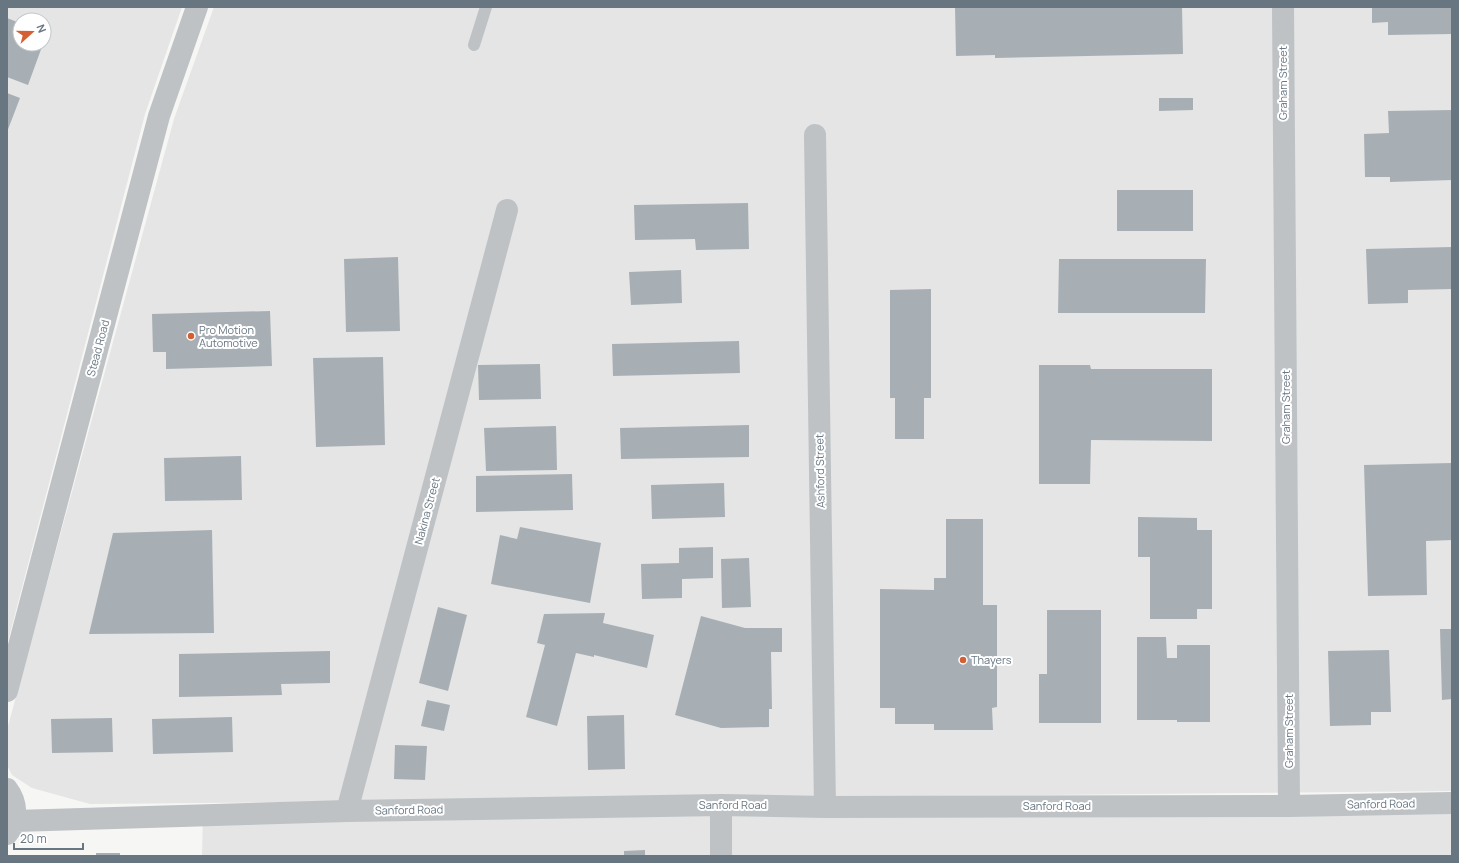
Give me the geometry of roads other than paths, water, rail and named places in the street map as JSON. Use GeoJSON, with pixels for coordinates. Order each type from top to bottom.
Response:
{"type":"FeatureCollection","features":[{"type":"Feature","properties":{"kind":"street","name":"Stead Road"},"geometry":{"type":"LineString","coordinates":[[7,691],[160,116],[197,7]]}},
{"type":"Feature","properties":{"kind":"street","name":"Graham Street"},"geometry":{"type":"LineString","coordinates":[[1283,7],[1289,806]]}},
{"type":"Feature","properties":{"kind":"street","name":"Ashford Street"},"geometry":{"type":"LineString","coordinates":[[815,135],[825,807]]}},
{"type":"Feature","properties":{"kind":"street","name":"Nakina Street"},"geometry":{"type":"LineString","coordinates":[[347,812],[507,210]]}},
{"type":"Feature","properties":{"kind":"street"},"geometry":{"type":"LineString","coordinates":[[7,789],[12,796],[16,808],[11,827]]}},
{"type":"Feature","properties":{"kind":"street","name":"Sanford Road"},"geometry":{"type":"LineString","coordinates":[[11,827],[347,812],[720,805],[825,807],[1289,806],[1452,803]]}},
{"type":"Feature","properties":{"kind":"street"},"geometry":{"type":"LineString","coordinates":[[720,805],[721,856]]}},
{"type":"Feature","properties":{"kind":"lane"},"geometry":{"type":"LineString","coordinates":[[474,45],[486,7]]}},
{"type":"Feature","properties":{"kind":"place","name":"Pro Motion Automotive"},"geometry":{"type":"Point","coordinates":[191,336]}},
{"type":"Feature","properties":{"kind":"place","name":"Thayers"},"geometry":{"type":"Point","coordinates":[963,660]}}]}
